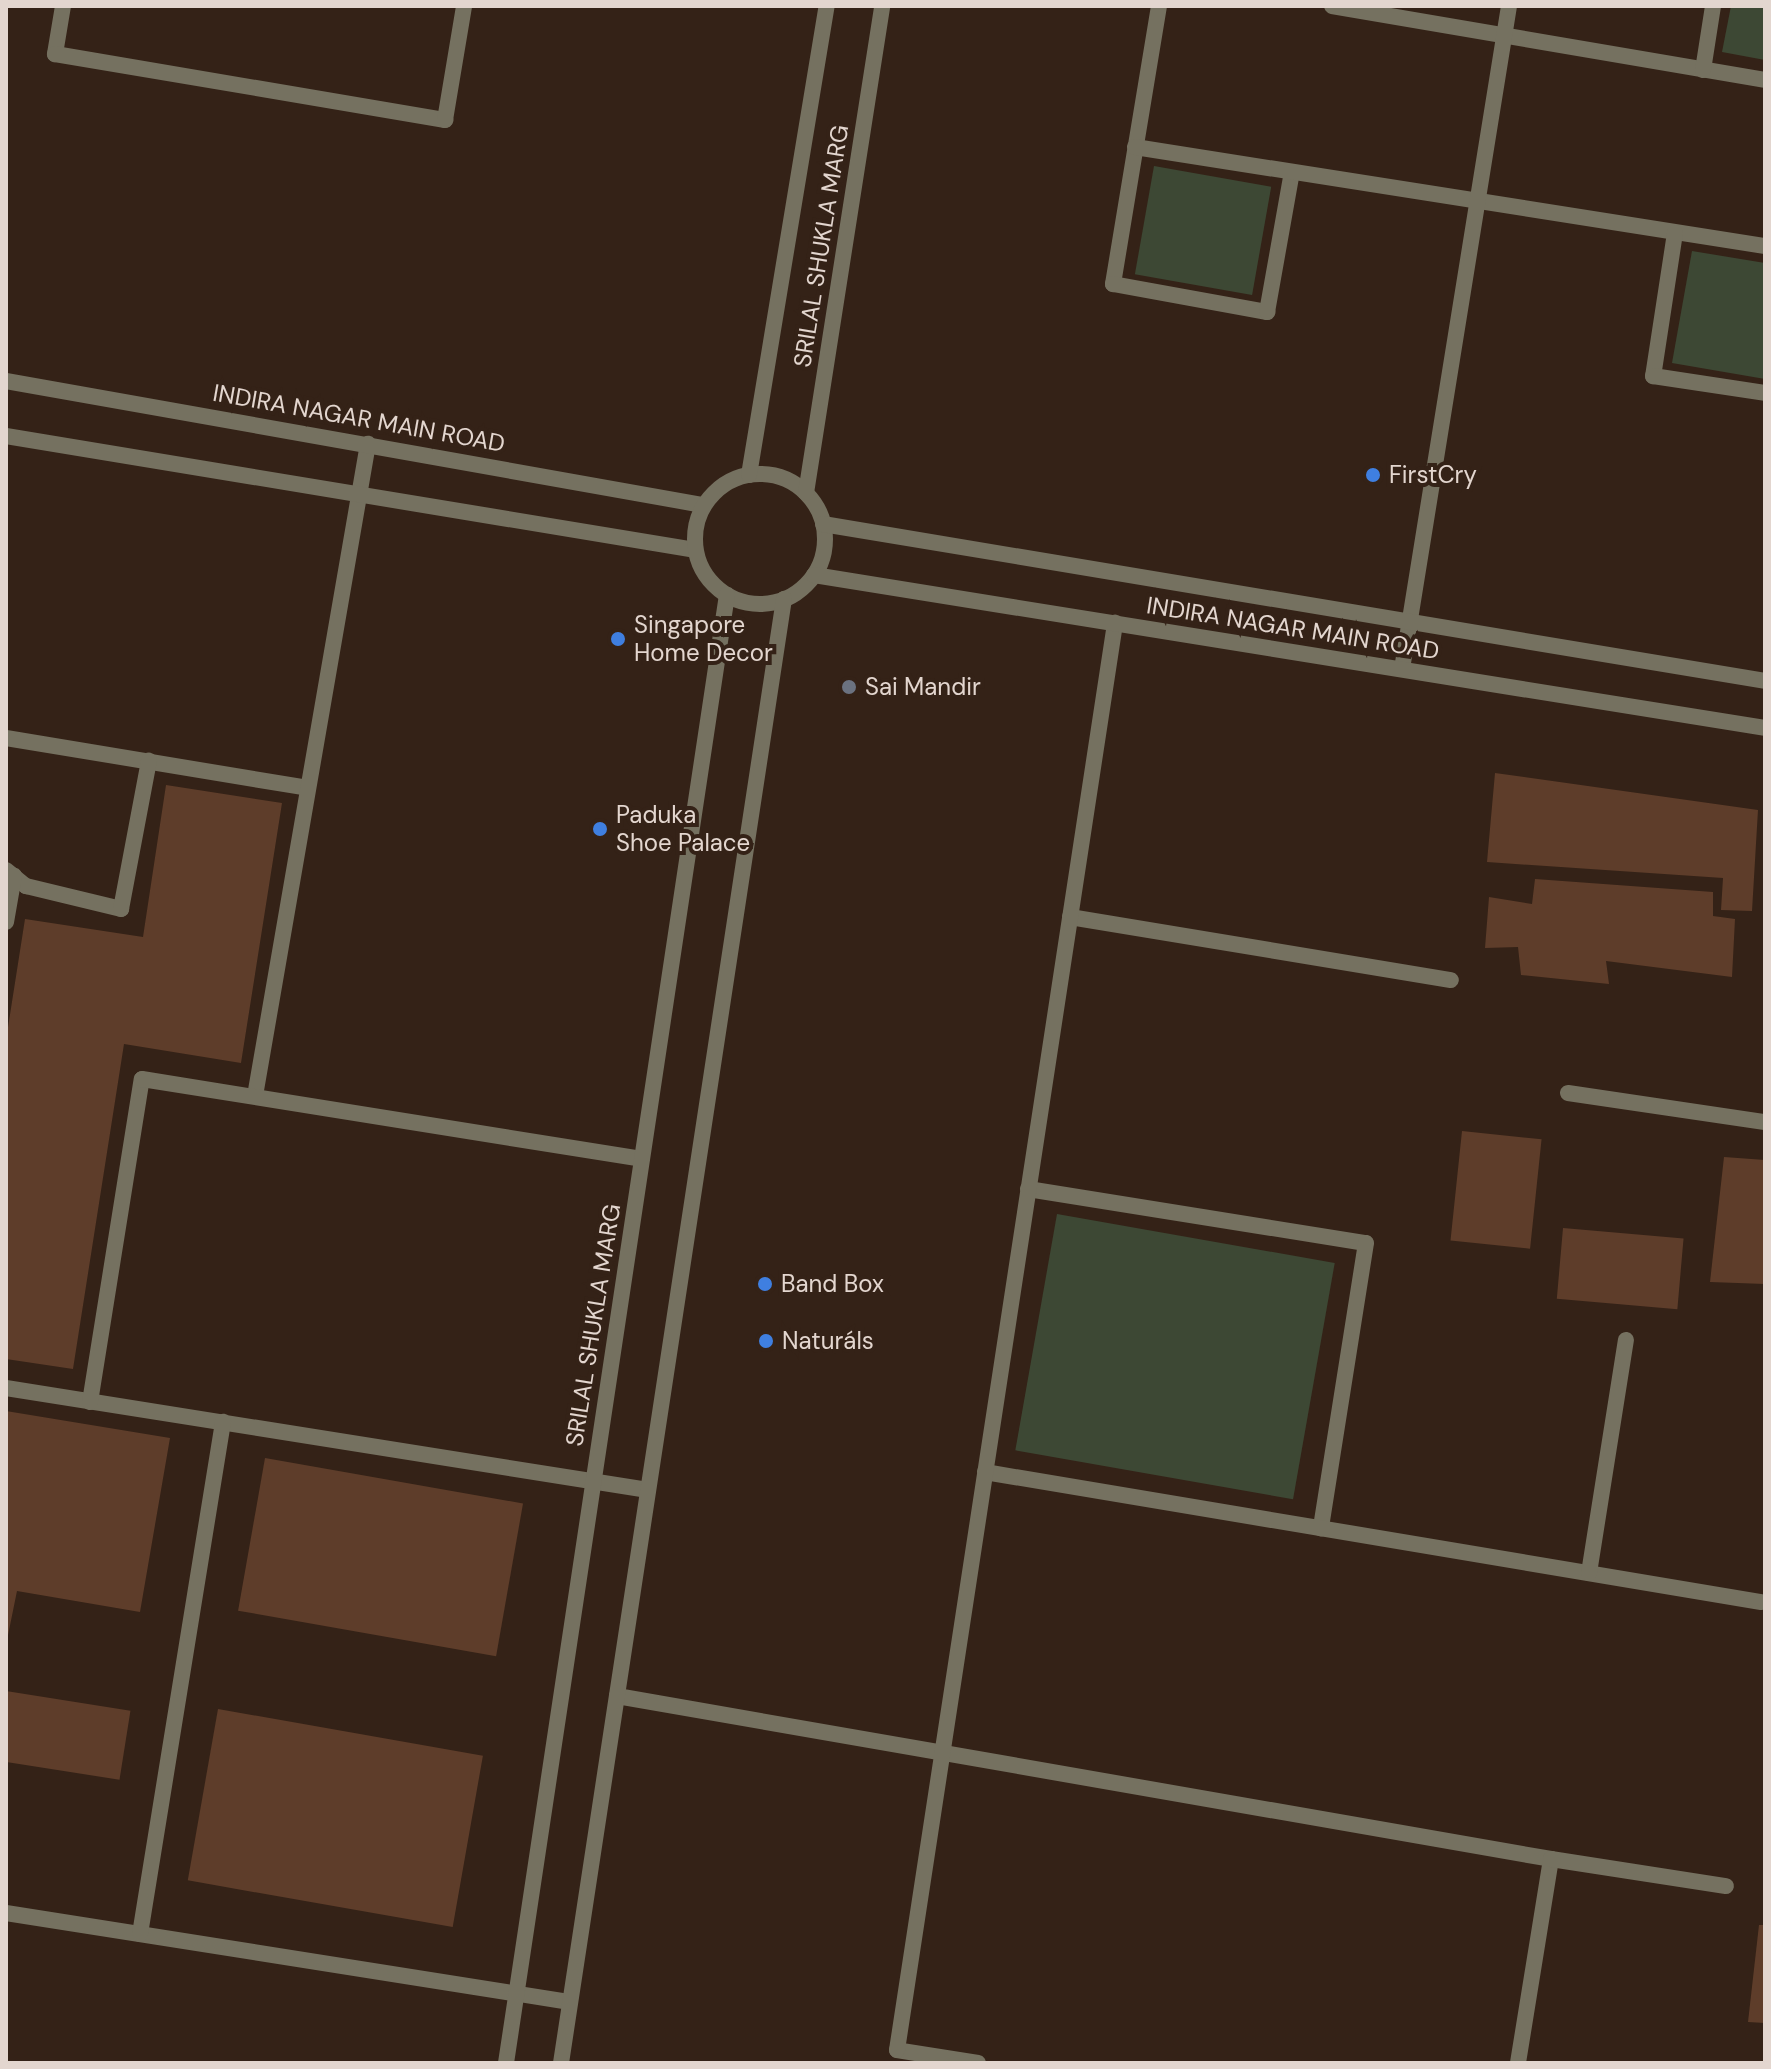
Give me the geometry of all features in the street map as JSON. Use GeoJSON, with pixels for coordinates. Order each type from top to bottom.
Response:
{"type":"FeatureCollection","features":[{"type":"Feature","properties":{"kind":"street"},"geometry":{"type":"LineString","coordinates":[[63,6],[55,54],[445,120],[464,6]]}},
{"type":"Feature","properties":{"kind":"street","name":"SRILAL SHUKLA MARG"},"geometry":{"type":"LineString","coordinates":[[749,475],[827,6]]}},
{"type":"Feature","properties":{"kind":"street","name":"SRILAL SHUKLA MARG"},"geometry":{"type":"LineString","coordinates":[[806,493],[882,6]]}},
{"type":"Feature","properties":{"kind":"street"},"geometry":{"type":"LineString","coordinates":[[1159,6],[1113,284],[1267,312],[1292,172]]}},
{"type":"Feature","properties":{"kind":"street"},"geometry":{"type":"LineString","coordinates":[[1332,6],[1765,80]]}},
{"type":"Feature","properties":{"kind":"street"},"geometry":{"type":"LineString","coordinates":[[1402,669],[1509,6]]}},
{"type":"Feature","properties":{"kind":"street"},"geometry":{"type":"LineString","coordinates":[[1703,70],[1713,6]]}},
{"type":"Feature","properties":{"kind":"street"},"geometry":{"type":"LineString","coordinates":[[1135,147],[1765,246]]}},
{"type":"Feature","properties":{"kind":"street"},"geometry":{"type":"LineString","coordinates":[[1675,233],[1653,376],[1765,393]]}},
{"type":"Feature","properties":{"kind":"street","name":"INDIRA NAGAR MAIN ROAD"},"geometry":{"type":"LineString","coordinates":[[6,381],[703,505]]}},
{"type":"Feature","properties":{"kind":"street"},"geometry":{"type":"LineString","coordinates":[[6,436],[695,550]]}},
{"type":"Feature","properties":{"kind":"street"},"geometry":{"type":"LineString","coordinates":[[255,1096],[368,444]]}},
{"type":"Feature","properties":{"kind":"street"},"geometry":{"type":"LineString","coordinates":[[749,475],[772,475],[806,493],[823,524],[825,547],[814,575],[784,599],[756,603],[727,595],[706,575],[695,550],[703,505],[724,484],[749,475]]}},
{"type":"Feature","properties":{"kind":"street","name":"INDIRA NAGAR MAIN ROAD"},"geometry":{"type":"LineString","coordinates":[[823,524],[1765,681]]}},
{"type":"Feature","properties":{"kind":"street","name":"INDIRA NAGAR MAIN ROAD"},"geometry":{"type":"LineString","coordinates":[[814,575],[1765,728]]}},
{"type":"Feature","properties":{"kind":"street","name":"SRILAL SHUKLA MARG"},"geometry":{"type":"LineString","coordinates":[[506,2063],[727,595]]}},
{"type":"Feature","properties":{"kind":"street"},"geometry":{"type":"LineString","coordinates":[[561,2063],[784,599]]}},
{"type":"Feature","properties":{"kind":"street"},"geometry":{"type":"LineString","coordinates":[[978,2063],[897,2050],[1115,623]]}},
{"type":"Feature","properties":{"kind":"street"},"geometry":{"type":"LineString","coordinates":[[6,738],[308,788]]}},
{"type":"Feature","properties":{"kind":"street"},"geometry":{"type":"LineString","coordinates":[[10,873],[26,886],[121,909],[149,761]]}},
{"type":"Feature","properties":{"kind":"street"},"geometry":{"type":"LineString","coordinates":[[6,922],[10,873]]}},
{"type":"Feature","properties":{"kind":"street"},"geometry":{"type":"LineString","coordinates":[[1070,917],[1451,980]]}},
{"type":"Feature","properties":{"kind":"street"},"geometry":{"type":"LineString","coordinates":[[90,1402],[142,1079],[642,1159]]}},
{"type":"Feature","properties":{"kind":"street"},"geometry":{"type":"LineString","coordinates":[[1568,1093],[1765,1122]]}},
{"type":"Feature","properties":{"kind":"street"},"geometry":{"type":"LineString","coordinates":[[1028,1189],[1366,1243],[1321,1528]]}},
{"type":"Feature","properties":{"kind":"street"},"geometry":{"type":"LineString","coordinates":[[1589,1573],[1626,1340]]}},
{"type":"Feature","properties":{"kind":"street"},"geometry":{"type":"LineString","coordinates":[[6,1388],[648,1490]]}},
{"type":"Feature","properties":{"kind":"street"},"geometry":{"type":"LineString","coordinates":[[140,1934],[223,1422]]}},
{"type":"Feature","properties":{"kind":"street"},"geometry":{"type":"LineString","coordinates":[[985,1472],[1761,1602]]}},
{"type":"Feature","properties":{"kind":"street"},"geometry":{"type":"LineString","coordinates":[[617,1696],[1551,1859],[1726,1886]]}},
{"type":"Feature","properties":{"kind":"street"},"geometry":{"type":"LineString","coordinates":[[1518,2063],[1551,1859]]}},
{"type":"Feature","properties":{"kind":"street"},"geometry":{"type":"LineString","coordinates":[[6,1913],[570,2002]]}},
{"type":"Feature","properties":{"kind":"green space"},"geometry":{"type":"Polygon","coordinates":[[[1731,6],[1765,6],[1765,60],[1722,52],[1731,6]]]}},
{"type":"Feature","properties":{"kind":"green space"},"geometry":{"type":"Polygon","coordinates":[[[1154,166],[1271,187],[1252,295],[1135,274],[1154,166]]]}},
{"type":"Feature","properties":{"kind":"green space"},"geometry":{"type":"Polygon","coordinates":[[[1692,251],[1765,263],[1765,379],[1672,363],[1692,251]]]}},
{"type":"Feature","properties":{"kind":"green space"},"geometry":{"type":"Polygon","coordinates":[[[1057,1214],[1335,1263],[1293,1499],[1015,1450],[1057,1214]]]}},
{"type":"Feature","properties":{"kind":"building"},"geometry":{"type":"Polygon","coordinates":[[[1495,773],[1758,810],[1752,911],[1721,910],[1723,878],[1487,862],[1495,773]]]}},
{"type":"Feature","properties":{"kind":"building"},"geometry":{"type":"Polygon","coordinates":[[[166,785],[282,803],[241,1063],[124,1044],[73,1369],[6,1359],[6,1040],[25,919],[143,937],[166,785]]]}},
{"type":"Feature","properties":{"kind":"building"},"geometry":{"type":"Polygon","coordinates":[[[1535,879],[1713,892],[1713,916],[1735,919],[1732,977],[1606,961],[1609,984],[1521,975],[1518,947],[1485,948],[1489,897],[1532,904],[1535,879]]]}},
{"type":"Feature","properties":{"kind":"building"},"geometry":{"type":"Polygon","coordinates":[[[1462,1131],[1542,1139],[1530,1249],[1451,1240],[1462,1131]]]}},
{"type":"Feature","properties":{"kind":"building"},"geometry":{"type":"Polygon","coordinates":[[[1724,1157],[1765,1160],[1765,1284],[1710,1282],[1724,1157]]]}},
{"type":"Feature","properties":{"kind":"building"},"geometry":{"type":"Polygon","coordinates":[[[1563,1228],[1684,1239],[1677,1309],[1557,1299],[1563,1228]]]}},
{"type":"Feature","properties":{"kind":"building"},"geometry":{"type":"Polygon","coordinates":[[[6,1411],[170,1438],[140,1612],[17,1591],[6,1645],[6,1411]]]}},
{"type":"Feature","properties":{"kind":"building"},"geometry":{"type":"Polygon","coordinates":[[[265,1458],[523,1503],[496,1656],[238,1611],[265,1458]]]}},
{"type":"Feature","properties":{"kind":"building"},"geometry":{"type":"Polygon","coordinates":[[[6,1691],[130,1711],[119,1780],[6,1762],[6,1691]]]}},
{"type":"Feature","properties":{"kind":"building"},"geometry":{"type":"Polygon","coordinates":[[[218,1709],[483,1756],[453,1927],[188,1880],[218,1709]]]}},
{"type":"Feature","properties":{"kind":"building"},"geometry":{"type":"Polygon","coordinates":[[[1759,1925],[1765,1925],[1765,2023],[1748,2022],[1759,1925]]]}},
{"type":"Feature","properties":{"kind":"place","name":"FirstCry"},"geometry":{"type":"Point","coordinates":[1373,475]}},
{"type":"Feature","properties":{"kind":"place","name":"Singapore Home Decor"},"geometry":{"type":"Point","coordinates":[618,639]}},
{"type":"Feature","properties":{"kind":"place","name":"Sai Mandir"},"geometry":{"type":"Point","coordinates":[849,687]}},
{"type":"Feature","properties":{"kind":"place","name":"Paduka Shoe Palace"},"geometry":{"type":"Point","coordinates":[600,829]}},
{"type":"Feature","properties":{"kind":"place","name":"Band Box"},"geometry":{"type":"Point","coordinates":[765,1284]}},
{"type":"Feature","properties":{"kind":"place","name":"Naturáls"},"geometry":{"type":"Point","coordinates":[766,1341]}}]}
